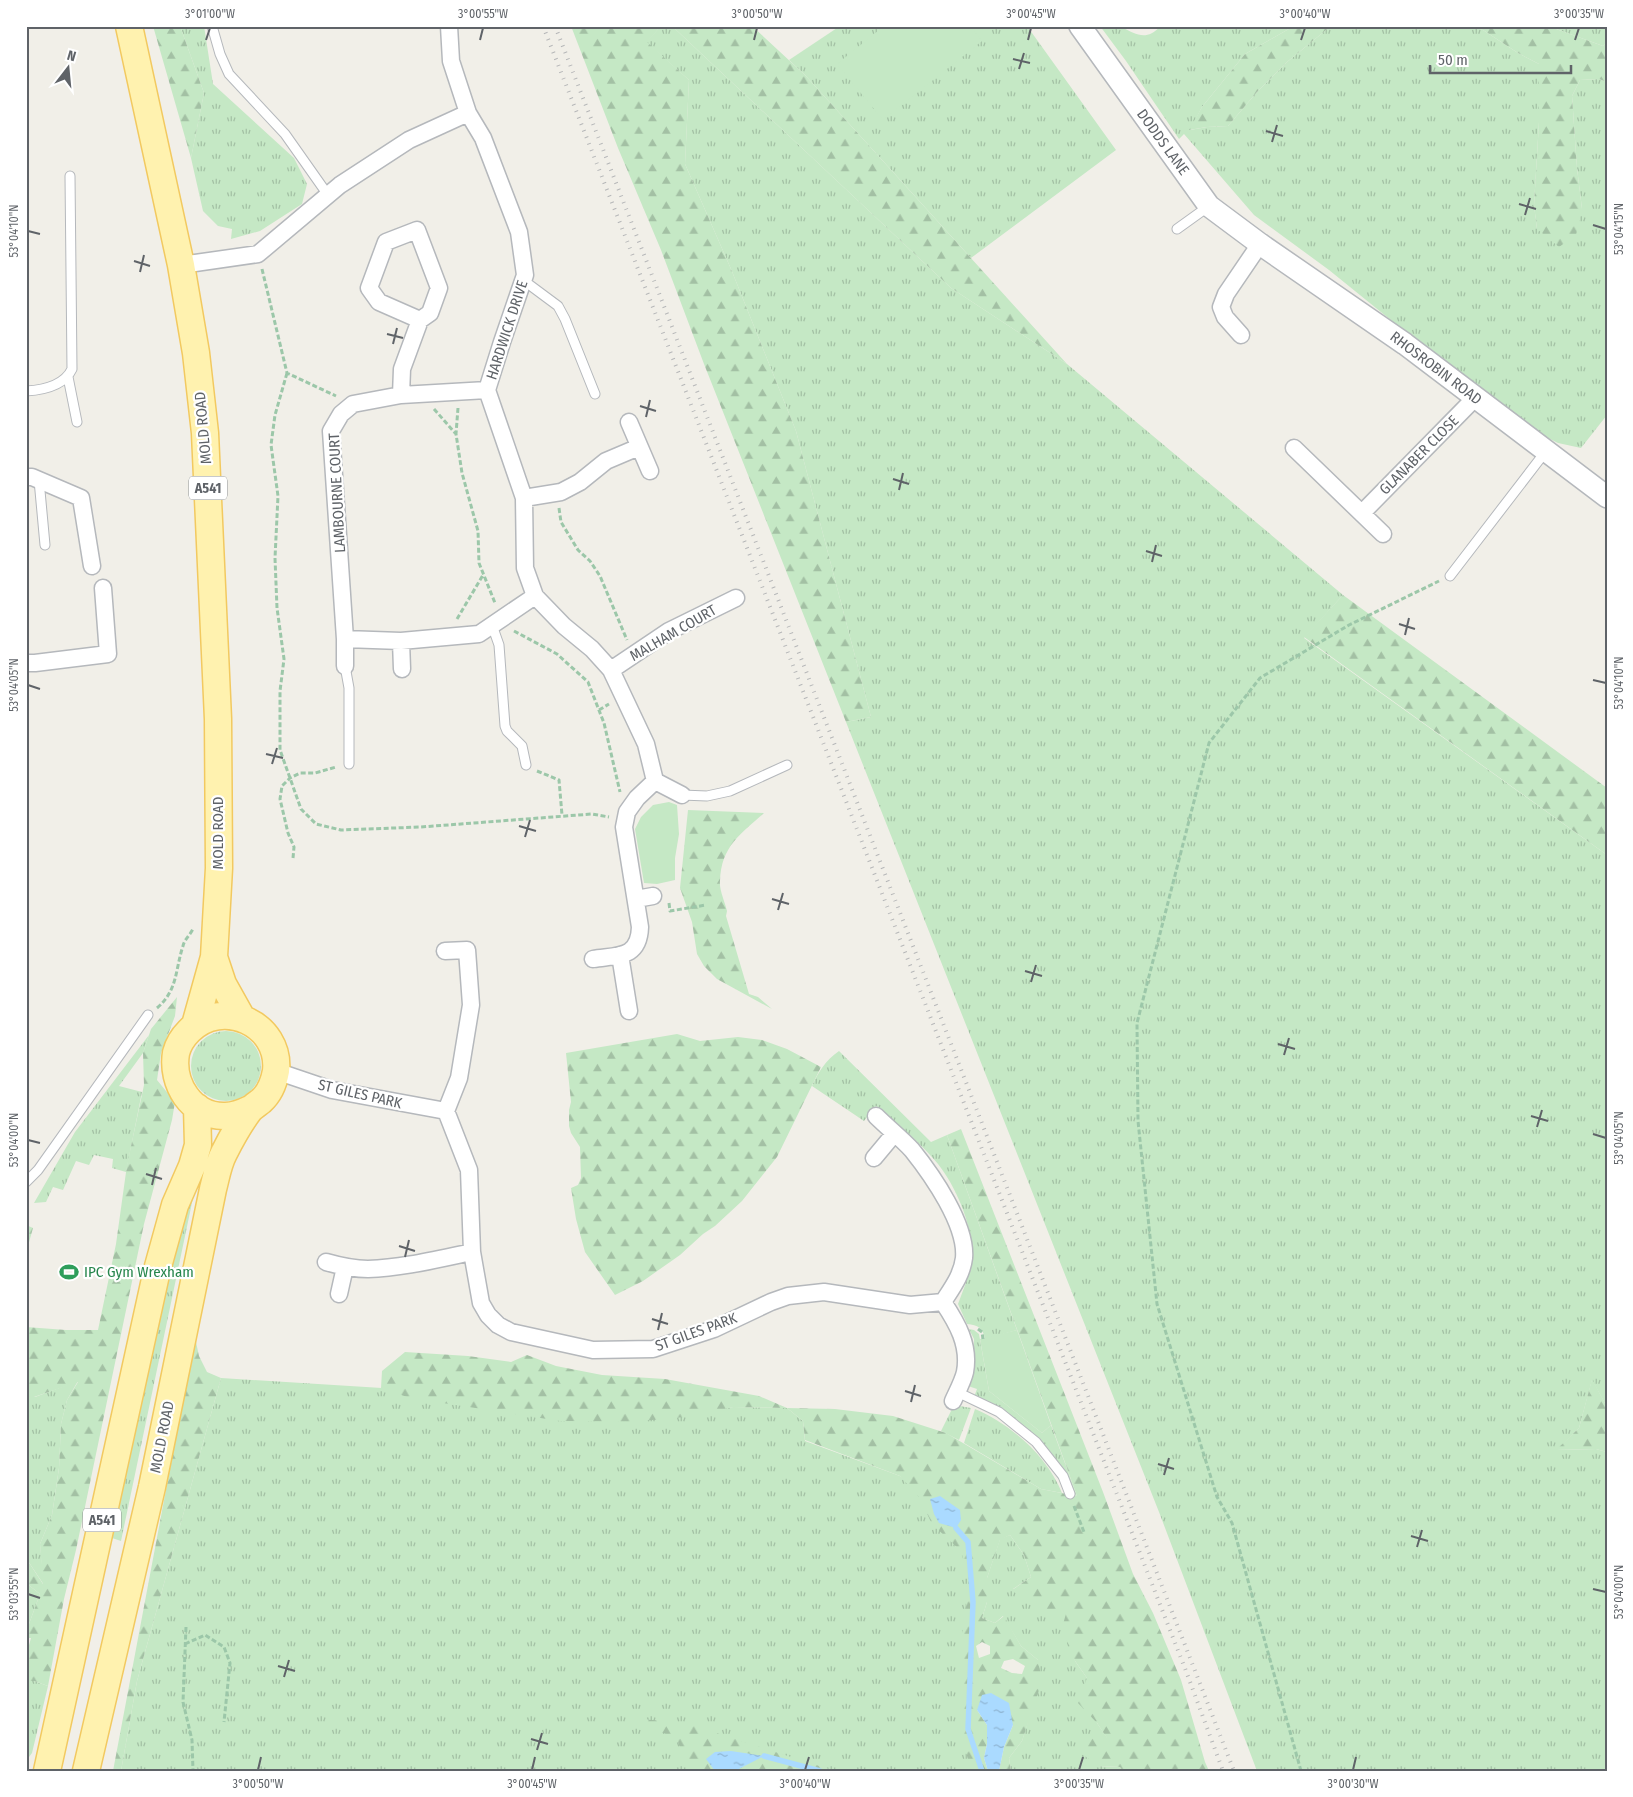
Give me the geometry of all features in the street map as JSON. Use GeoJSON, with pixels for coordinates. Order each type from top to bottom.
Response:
{"type":"FeatureCollection","features":[{"type":"Feature","properties":{"kind":"main road","name":"MOLD ROAD"},"geometry":{"type":"LineString","coordinates":[[129,26],[181,265],[196,353],[206,433],[218,720],[219,868],[214,957],[195,1025]]}},
{"type":"Feature","properties":{"kind":"main road","name":"MOLD ROAD"},"geometry":{"type":"LineString","coordinates":[[214,957],[223,984],[242,1018]]}},
{"type":"Feature","properties":{"kind":"main road"},"geometry":{"type":"LineString","coordinates":[[226,1015],[242,1018],[257,1026],[268,1038],[275,1054],[276,1070],[272,1086],[263,1100],[250,1109],[237,1114],[223,1116],[209,1113],[197,1107],[185,1096],[178,1082],[175,1066],[177,1050],[184,1036],[195,1025],[210,1017],[226,1015]]}},
{"type":"Feature","properties":{"kind":"main road","name":"A541"},"geometry":{"type":"LineString","coordinates":[[47,1771],[158,1270],[175,1205],[192,1166],[198,1145],[197,1107]]}},
{"type":"Feature","properties":{"kind":"main road","name":"MOLD ROAD"},"geometry":{"type":"LineString","coordinates":[[86,1771],[152,1487],[213,1189],[223,1154],[250,1109]]}},
{"type":"Feature","properties":{"kind":"street","name":"HARDWICK DRIVE"},"geometry":{"type":"LineString","coordinates":[[449,26],[451,61],[468,113],[483,138],[519,232],[525,275],[487,390],[524,498],[525,568],[535,596],[564,626],[592,649],[611,670],[646,744],[655,781]]}},
{"type":"Feature","properties":{"kind":"street","name":"DODDS LANE"},"geometry":{"type":"LineString","coordinates":[[1080,26],[1209,206],[1260,244]]}},
{"type":"Feature","properties":{"kind":"street"},"geometry":{"type":"LineString","coordinates":[[181,265],[258,254],[340,185],[409,140],[468,113]]}},
{"type":"Feature","properties":{"kind":"street"},"geometry":{"type":"LineString","coordinates":[[401,395],[402,369],[420,320],[430,313],[439,288],[416,230],[386,242],[369,288],[379,302],[420,320]]}},
{"type":"Feature","properties":{"kind":"street"},"geometry":{"type":"LineString","coordinates":[[1241,335],[1225,317],[1221,307],[1226,294],[1260,244]]}},
{"type":"Feature","properties":{"kind":"street","name":"RHOSROBIN ROAD"},"geometry":{"type":"LineString","coordinates":[[1260,244],[1405,344],[1607,497]]}},
{"type":"Feature","properties":{"kind":"street"},"geometry":{"type":"LineString","coordinates":[[353,404],[401,395],[487,390]]}},
{"type":"Feature","properties":{"kind":"street","name":"GLANABER CLOSE"},"geometry":{"type":"LineString","coordinates":[[1362,513],[1475,398]]}},
{"type":"Feature","properties":{"kind":"street","name":"LAMBOURNE COURT"},"geometry":{"type":"LineString","coordinates":[[345,666],[345,639],[331,431],[341,414],[353,404]]}},
{"type":"Feature","properties":{"kind":"street"},"geometry":{"type":"LineString","coordinates":[[629,422],[650,471]]}},
{"type":"Feature","properties":{"kind":"street"},"geometry":{"type":"LineString","coordinates":[[524,498],[561,492],[580,482],[606,461],[639,447]]}},
{"type":"Feature","properties":{"kind":"street"},"geometry":{"type":"LineString","coordinates":[[1294,448],[1383,534]]}},
{"type":"Feature","properties":{"kind":"street"},"geometry":{"type":"LineString","coordinates":[[33,479],[81,498],[92,566]]}},
{"type":"Feature","properties":{"kind":"street"},"geometry":{"type":"LineString","coordinates":[[26,663],[36,664],[108,654],[103,588]]}},
{"type":"Feature","properties":{"kind":"street"},"geometry":{"type":"LineString","coordinates":[[345,639],[401,641],[479,634],[535,596]]}},
{"type":"Feature","properties":{"kind":"street","name":"MALHAM COURT"},"geometry":{"type":"LineString","coordinates":[[611,670],[669,631],[736,598]]}},
{"type":"Feature","properties":{"kind":"street"},"geometry":{"type":"LineString","coordinates":[[401,641],[402,669]]}},
{"type":"Feature","properties":{"kind":"street"},"geometry":{"type":"LineString","coordinates":[[593,959],[629,953],[637,944],[640,936],[636,898],[624,828],[627,812],[637,798],[655,781],[682,795]]}},
{"type":"Feature","properties":{"kind":"street"},"geometry":{"type":"LineString","coordinates":[[636,898],[653,896]]}},
{"type":"Feature","properties":{"kind":"street"},"geometry":{"type":"LineString","coordinates":[[445,951],[467,950],[471,1005],[459,1078],[446,1111]]}},
{"type":"Feature","properties":{"kind":"street"},"geometry":{"type":"LineString","coordinates":[[620,955],[617,988],[628,1011]]}},
{"type":"Feature","properties":{"kind":"street","name":"ST GILES PARK"},"geometry":{"type":"LineString","coordinates":[[276,1070],[332,1090],[446,1111],[469,1170],[472,1252],[481,1303],[488,1315],[498,1325],[511,1332],[593,1350],[653,1349],[714,1329],[771,1302],[788,1296],[806,1293],[824,1292],[910,1305],[943,1302]]}},
{"type":"Feature","properties":{"kind":"street"},"geometry":{"type":"LineString","coordinates":[[876,1116],[911,1149],[949,1202],[963,1238],[964,1258],[957,1282],[943,1302],[954,1319],[965,1343],[965,1372],[955,1397]]}},
{"type":"Feature","properties":{"kind":"street"},"geometry":{"type":"LineString","coordinates":[[874,1158],[894,1134]]}},
{"type":"Feature","properties":{"kind":"street"},"geometry":{"type":"LineString","coordinates":[[326,1262],[345,1267],[377,1268],[422,1262],[472,1252]]}},
{"type":"Feature","properties":{"kind":"street"},"geometry":{"type":"LineString","coordinates":[[339,1294],[345,1267]]}},
{"type":"Feature","properties":{"kind":"lane"},"geometry":{"type":"LineString","coordinates":[[212,26],[220,54],[229,74],[285,134],[328,195]]}},
{"type":"Feature","properties":{"kind":"lane"},"geometry":{"type":"LineString","coordinates":[[26,391],[41,390],[68,377],[72,369],[70,176]]}},
{"type":"Feature","properties":{"kind":"lane"},"geometry":{"type":"LineString","coordinates":[[1177,229],[1209,206]]}},
{"type":"Feature","properties":{"kind":"lane"},"geometry":{"type":"LineString","coordinates":[[523,280],[558,306],[595,394]]}},
{"type":"Feature","properties":{"kind":"lane"},"geometry":{"type":"LineString","coordinates":[[68,377],[77,422]]}},
{"type":"Feature","properties":{"kind":"lane"},"geometry":{"type":"LineString","coordinates":[[1450,576],[1546,451]]}},
{"type":"Feature","properties":{"kind":"lane"},"geometry":{"type":"LineString","coordinates":[[33,479],[45,545]]}},
{"type":"Feature","properties":{"kind":"lane"},"geometry":{"type":"LineString","coordinates":[[497,621],[505,726],[507,731],[522,746],[526,766]]}},
{"type":"Feature","properties":{"kind":"lane"},"geometry":{"type":"LineString","coordinates":[[345,666],[350,688],[349,764]]}},
{"type":"Feature","properties":{"kind":"lane"},"geometry":{"type":"LineString","coordinates":[[682,795],[707,796],[730,791],[787,765]]}},
{"type":"Feature","properties":{"kind":"lane"},"geometry":{"type":"LineString","coordinates":[[26,1182],[38,1170],[148,1015]]}},
{"type":"Feature","properties":{"kind":"lane"},"geometry":{"type":"LineString","coordinates":[[955,1397],[999,1412],[1036,1442],[1064,1476],[1070,1494]]}},
{"type":"Feature","properties":{"kind":"path"},"geometry":{"type":"LineString","coordinates":[[258,254],[287,373],[353,404]]}},
{"type":"Feature","properties":{"kind":"path"},"geometry":{"type":"LineString","coordinates":[[458,392],[456,434],[462,473],[478,531],[479,563],[497,621],[557,654],[588,682],[604,723],[627,812]]}},
{"type":"Feature","properties":{"kind":"path"},"geometry":{"type":"LineString","coordinates":[[420,394],[456,434]]}},
{"type":"Feature","properties":{"kind":"path"},"geometry":{"type":"LineString","coordinates":[[556,493],[561,522],[578,550],[590,561],[600,576],[625,637],[636,653]]}},
{"type":"Feature","properties":{"kind":"path"},"geometry":{"type":"LineString","coordinates":[[447,637],[483,574]]}},
{"type":"Feature","properties":{"kind":"path"},"geometry":{"type":"LineString","coordinates":[[1301,1771],[1232,1523],[1218,1497],[1157,1304],[1138,1121],[1137,1023],[1210,742],[1260,678],[1349,625],[1450,576]]}},
{"type":"Feature","properties":{"kind":"path"},"geometry":{"type":"LineString","coordinates":[[293,858],[294,847],[288,833],[280,799],[282,786],[290,778],[300,774],[315,773],[349,764]]}},
{"type":"Feature","properties":{"kind":"path"},"geometry":{"type":"LineString","coordinates":[[526,766],[559,780],[562,815]]}},
{"type":"Feature","properties":{"kind":"path"},"geometry":{"type":"LineString","coordinates":[[653,896],[668,895],[670,911],[706,905]]}},
{"type":"Feature","properties":{"kind":"path"},"geometry":{"type":"LineString","coordinates":[[148,1015],[164,1002],[176,979],[183,945],[195,926],[216,920]]}},
{"type":"Feature","properties":{"kind":"path"},"geometry":{"type":"LineString","coordinates":[[1070,1494],[1084,1532]]}},
{"type":"Feature","properties":{"kind":"path"},"geometry":{"type":"LineString","coordinates":[[186,1627],[182,1702],[192,1740],[193,1771]]}},
{"type":"Feature","properties":{"kind":"path"},"geometry":{"type":"LineString","coordinates":[[185,1644],[205,1636],[224,1647],[230,1663],[224,1722]]}},
{"type":"Feature","properties":{"kind":"green space"},"geometry":{"type":"Polygon","coordinates":[[[153,26],[180,26],[204,93],[191,158],[153,26]]]}},
{"type":"Feature","properties":{"kind":"green space"},"geometry":{"type":"Polygon","coordinates":[[[180,26],[204,26],[213,84],[294,158],[307,184],[302,204],[260,231],[231,239],[232,229],[218,226],[203,211],[191,158],[204,93],[180,26]]]}},
{"type":"Feature","properties":{"kind":"green space"},"geometry":{"type":"Polygon","coordinates":[[[571,26],[661,26],[647,42],[689,80],[685,164],[731,269],[796,431],[871,717],[846,722],[571,26]]]}},
{"type":"Feature","properties":{"kind":"green space"},"geometry":{"type":"Polygon","coordinates":[[[661,26],[672,26],[951,288],[1067,364],[1343,595],[1304,638],[1607,855],[1607,1407],[1592,1380],[1579,1428],[1557,1450],[1596,1449],[1607,1452],[1607,1771],[1257,1771],[1159,1512],[846,722],[871,717],[796,431],[731,269],[685,164],[689,80],[646,42],[661,26]]]}},
{"type":"Feature","properties":{"kind":"green space"},"geometry":{"type":"Polygon","coordinates":[[[672,26],[752,26],[805,75],[1067,364],[951,288],[672,26]]]}},
{"type":"Feature","properties":{"kind":"green space"},"geometry":{"type":"Polygon","coordinates":[[[840,26],[1027,26],[1116,150],[971,258],[805,75],[789,60],[840,26]]]}},
{"type":"Feature","properties":{"kind":"green space"},"geometry":{"type":"Polygon","coordinates":[[[884,26],[970,26],[982,41],[883,120],[837,64],[884,26]]]}},
{"type":"Feature","properties":{"kind":"green space"},"geometry":{"type":"Polygon","coordinates":[[[1100,26],[1119,26],[1136,34],[1146,35],[1161,26],[1294,26],[1245,54],[1202,107],[1190,130],[1228,126],[1257,92],[1287,62],[1331,26],[1471,26],[1483,30],[1539,64],[1539,122],[1534,205],[1537,229],[1582,209],[1572,96],[1580,80],[1599,79],[1607,82],[1607,415],[1581,448],[1558,443],[1548,438],[1460,376],[1329,270],[1254,215],[1184,134],[1179,139],[1100,26]]]}},
{"type":"Feature","properties":{"kind":"green space"},"geometry":{"type":"Polygon","coordinates":[[[1294,26],[1331,26],[1287,62],[1257,92],[1228,126],[1189,130],[1202,107],[1245,54],[1294,26]]]}},
{"type":"Feature","properties":{"kind":"green space"},"geometry":{"type":"Polygon","coordinates":[[[1471,26],[1548,26],[1603,46],[1607,43],[1607,82],[1599,79],[1580,80],[1572,96],[1582,209],[1576,235],[1559,247],[1537,229],[1534,205],[1539,122],[1539,64],[1483,30],[1471,26]]]}},
{"type":"Feature","properties":{"kind":"green space"},"geometry":{"type":"Polygon","coordinates":[[[1548,26],[1607,26],[1607,43],[1603,46],[1548,26]]]}},
{"type":"Feature","properties":{"kind":"green space"},"geometry":{"type":"Polygon","coordinates":[[[1343,595],[1607,788],[1607,855],[1304,637],[1343,595]]]}},
{"type":"Feature","properties":{"kind":"green space"},"geometry":{"type":"Polygon","coordinates":[[[669,802],[677,805],[679,834],[675,858],[675,880],[657,884],[644,883],[635,829],[641,817],[653,805],[669,802]]]}},
{"type":"Feature","properties":{"kind":"green space"},"geometry":{"type":"Polygon","coordinates":[[[688,810],[764,813],[740,835],[728,850],[721,869],[720,885],[727,911],[726,916],[749,994],[758,997],[772,1009],[717,979],[704,966],[697,954],[692,922],[680,888],[688,810]]]}},
{"type":"Feature","properties":{"kind":"green space"},"geometry":{"type":"Polygon","coordinates":[[[177,997],[175,1016],[161,1053],[157,1080],[175,1102],[172,1120],[144,1224],[76,1550],[64,1599],[48,1686],[34,1681],[26,1681],[26,1656],[31,1638],[26,1638],[26,1632],[40,1594],[26,1583],[26,1558],[43,1584],[40,1544],[52,1515],[59,1468],[61,1424],[67,1400],[78,1382],[34,1397],[26,1397],[26,1327],[98,1330],[116,1244],[127,1165],[144,1085],[143,1053],[151,1029],[177,997]]]}},
{"type":"Feature","properties":{"kind":"green space"},"geometry":{"type":"Polygon","coordinates":[[[226,1031],[239,1034],[251,1041],[258,1053],[261,1066],[258,1079],[251,1091],[239,1098],[226,1101],[213,1098],[201,1091],[194,1079],[191,1066],[194,1053],[201,1041],[213,1034],[226,1031]]]}},
{"type":"Feature","properties":{"kind":"green space"},"geometry":{"type":"Polygon","coordinates":[[[677,1034],[700,1041],[738,1037],[762,1040],[787,1049],[821,1067],[777,1157],[742,1201],[680,1255],[643,1281],[615,1295],[585,1252],[576,1219],[571,1188],[578,1185],[581,1178],[580,1147],[569,1126],[571,1102],[566,1053],[677,1034]]]}},
{"type":"Feature","properties":{"kind":"green space"},"geometry":{"type":"Polygon","coordinates":[[[149,1035],[143,1053],[119,1086],[142,1092],[126,1172],[112,1168],[113,1159],[94,1155],[89,1165],[76,1161],[63,1190],[53,1187],[46,1202],[34,1203],[75,1132],[149,1035]]]}},
{"type":"Feature","properties":{"kind":"green space"},"geometry":{"type":"Polygon","coordinates":[[[839,1051],[931,1142],[947,1135],[1017,1330],[985,1339],[983,1332],[979,1328],[967,1324],[958,1304],[966,1284],[971,1263],[971,1238],[964,1211],[952,1185],[938,1164],[916,1141],[876,1106],[864,1121],[812,1086],[823,1067],[839,1051]]]}},
{"type":"Feature","properties":{"kind":"green space"},"geometry":{"type":"Polygon","coordinates":[[[961,1129],[1103,1492],[1133,1574],[1153,1613],[1181,1680],[1209,1771],[1123,1771],[1120,1767],[1098,1766],[1081,1753],[1082,1736],[1107,1738],[1097,1723],[1078,1703],[1087,1678],[1075,1661],[1062,1628],[1067,1610],[1039,1612],[1012,1590],[1031,1577],[1024,1555],[1010,1535],[1000,1540],[987,1578],[987,1602],[982,1618],[995,1623],[1004,1616],[1021,1646],[1038,1660],[1042,1681],[1022,1741],[1009,1758],[1011,1771],[999,1771],[1004,1747],[1013,1725],[977,1710],[987,1725],[987,1744],[984,1758],[988,1771],[971,1771],[961,1733],[960,1675],[962,1634],[969,1580],[961,1551],[932,1524],[919,1497],[900,1476],[805,1440],[803,1421],[787,1408],[835,1409],[893,1416],[946,1433],[1041,1489],[1077,1496],[947,1135],[961,1129]],[[982,1642],[976,1646],[979,1658],[990,1654],[990,1646],[982,1642]],[[1013,1659],[1004,1661],[1001,1668],[1012,1673],[1022,1674],[1025,1666],[1013,1659]]]}},
{"type":"Feature","properties":{"kind":"green space"},"geometry":{"type":"Polygon","coordinates":[[[188,1197],[193,1198],[121,1541],[106,1536],[188,1197]]]}},
{"type":"Feature","properties":{"kind":"green space"},"geometry":{"type":"Polygon","coordinates":[[[26,1225],[33,1228],[26,1253],[26,1225]]]}},
{"type":"Feature","properties":{"kind":"green space"},"geometry":{"type":"Polygon","coordinates":[[[969,1329],[979,1334],[989,1391],[1042,1433],[1051,1425],[1077,1496],[1073,1495],[1038,1440],[974,1397],[977,1389],[968,1386],[973,1375],[974,1339],[969,1329]]]}},
{"type":"Feature","properties":{"kind":"green space"},"geometry":{"type":"Polygon","coordinates":[[[1017,1330],[1051,1425],[1042,1433],[989,1391],[980,1339],[1017,1330]]]}},
{"type":"Feature","properties":{"kind":"green space"},"geometry":{"type":"Polygon","coordinates":[[[196,1342],[199,1356],[207,1372],[221,1378],[137,1681],[121,1771],[113,1771],[188,1373],[196,1342]]]}},
{"type":"Feature","properties":{"kind":"green space"},"geometry":{"type":"Polygon","coordinates":[[[405,1352],[468,1356],[511,1362],[527,1355],[556,1366],[602,1375],[665,1379],[759,1396],[787,1408],[733,1407],[696,1416],[630,1422],[560,1421],[410,1398],[381,1388],[382,1371],[405,1352]]]}},
{"type":"Feature","properties":{"kind":"green space"},"geometry":{"type":"Polygon","coordinates":[[[221,1378],[721,1409],[733,1407],[787,1408],[803,1421],[805,1441],[900,1476],[966,1518],[973,1602],[968,1729],[982,1771],[121,1771],[137,1681],[221,1378]]]}},
{"type":"Feature","properties":{"kind":"green space"},"geometry":{"type":"Polygon","coordinates":[[[1592,1379],[1607,1407],[1607,1452],[1596,1449],[1556,1450],[1579,1428],[1592,1379]]]}},
{"type":"Feature","properties":{"kind":"green space"},"geometry":{"type":"Polygon","coordinates":[[[78,1381],[67,1400],[61,1424],[59,1468],[52,1515],[40,1544],[44,1585],[26,1558],[26,1397],[35,1397],[78,1381]]]}},
{"type":"Feature","properties":{"kind":"green space"},"geometry":{"type":"Polygon","coordinates":[[[954,1405],[971,1408],[959,1440],[941,1431],[954,1405]]]}},
{"type":"Feature","properties":{"kind":"green space"},"geometry":{"type":"Polygon","coordinates":[[[975,1409],[1002,1424],[1027,1443],[1038,1454],[1062,1493],[1041,1489],[964,1443],[975,1409]]]}},
{"type":"Feature","properties":{"kind":"green space"},"geometry":{"type":"Polygon","coordinates":[[[1010,1535],[1024,1555],[1031,1577],[1013,1589],[1068,1610],[1075,1661],[1087,1678],[1097,1723],[1108,1739],[1098,1766],[1120,1767],[1123,1771],[1011,1771],[1009,1758],[1022,1741],[1027,1725],[1038,1660],[1021,1646],[1003,1616],[995,1623],[982,1618],[987,1602],[987,1578],[1000,1539],[1010,1535]]]}},
{"type":"Feature","properties":{"kind":"green space"},"geometry":{"type":"Polygon","coordinates":[[[26,1583],[40,1594],[26,1632],[26,1583]]]}},
{"type":"Feature","properties":{"kind":"green space"},"geometry":{"type":"Polygon","coordinates":[[[26,1681],[34,1681],[48,1686],[32,1753],[26,1761],[26,1681]]]}},
{"type":"Feature","properties":{"kind":"green space"},"geometry":{"type":"Polygon","coordinates":[[[630,1718],[685,1723],[835,1771],[735,1771],[763,1756],[731,1751],[715,1752],[712,1768],[715,1771],[688,1771],[677,1739],[630,1718]]]}},
{"type":"Feature","properties":{"kind":"water"},"geometry":{"type":"Polygon","coordinates":[[[940,1496],[960,1510],[961,1520],[956,1528],[939,1523],[934,1514],[930,1499],[940,1496]]]}},
{"type":"Feature","properties":{"kind":"water"},"geometry":{"type":"Polygon","coordinates":[[[991,1693],[1009,1703],[1013,1725],[1004,1747],[999,1771],[988,1771],[984,1758],[987,1744],[987,1725],[977,1710],[982,1695],[991,1693]]]}},
{"type":"Feature","properties":{"kind":"water"},"geometry":{"type":"Polygon","coordinates":[[[731,1751],[764,1756],[735,1771],[715,1771],[706,1759],[715,1752],[731,1751]]]}},
{"type":"Feature","properties":{"kind":"waterway"},"geometry":{"type":"LineString","coordinates":[[956,1528],[968,1542],[973,1602],[968,1729],[982,1771]]}},
{"type":"Feature","properties":{"kind":"waterway"},"geometry":{"type":"LineString","coordinates":[[764,1756],[820,1771]]}},
{"type":"Feature","properties":{"kind":"railway"},"geometry":{"type":"LineString","coordinates":[[543,26],[1186,1671],[1223,1771]]}},
{"type":"Feature","properties":{"kind":"railway"},"geometry":{"type":"LineString","coordinates":[[555,26],[1234,1771]]}},
{"type":"Feature","properties":{"kind":"place","name":"IPC Gym Wrexham"},"geometry":{"type":"Point","coordinates":[69,1272]}}]}
